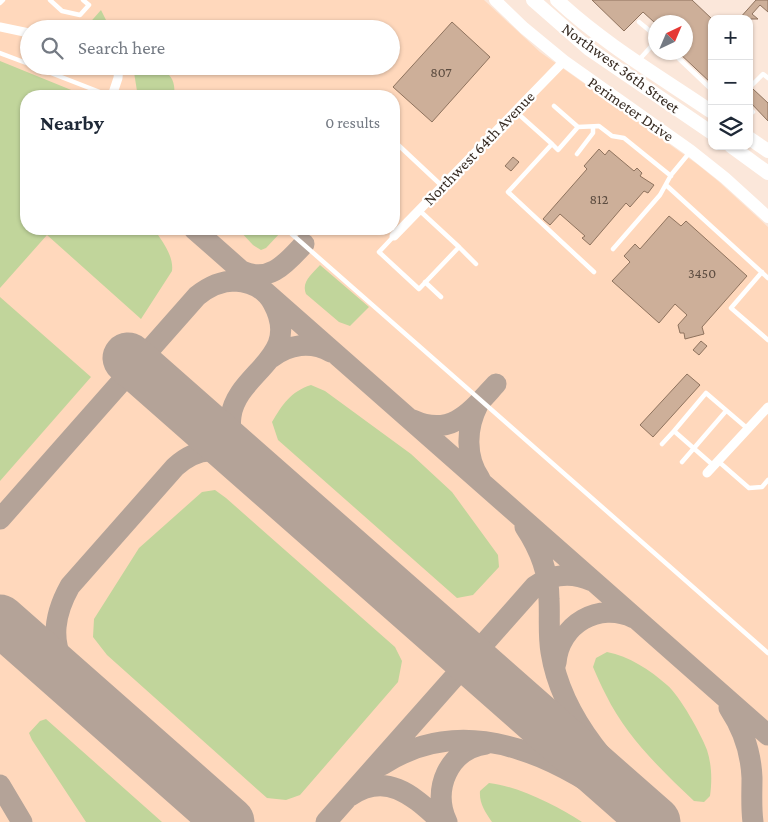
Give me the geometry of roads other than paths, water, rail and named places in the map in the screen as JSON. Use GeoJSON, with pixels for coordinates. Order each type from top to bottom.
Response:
{"type":"FeatureCollection","features":[{"type":"Feature","properties":{"kind":"main road","name":"Northwest 36th Street"},"geometry":{"type":"LineString","coordinates":[[558,0],[589,27],[637,62],[708,109]]}},
{"type":"Feature","properties":{"kind":"main road","name":"Northwest 36th Street"},"geometry":{"type":"LineString","coordinates":[[535,1],[589,49],[708,130]]}},
{"type":"Feature","properties":{"kind":"main road"},"geometry":{"type":"LineString","coordinates":[[737,150],[762,168],[768,150],[753,141]]}},
{"type":"Feature","properties":{"kind":"street","name":"Perimeter Drive"},"geometry":{"type":"LineString","coordinates":[[495,0],[524,28],[564,61],[691,151],[725,178],[768,217]]}},
{"type":"Feature","properties":{"kind":"street"},"geometry":{"type":"LineString","coordinates":[[0,28],[20,31]]}},
{"type":"Feature","properties":{"kind":"street","name":"Northwest 64th Avenue"},"geometry":{"type":"LineString","coordinates":[[400,230],[564,61]]}},
{"type":"Feature","properties":{"kind":"street"},"geometry":{"type":"LineString","coordinates":[[113,90],[118,75]]}},
{"type":"Feature","properties":{"kind":"street"},"geometry":{"type":"LineString","coordinates":[[713,466],[768,408]]}},
{"type":"Feature","properties":{"kind":"lane"},"geometry":{"type":"LineString","coordinates":[[0,3],[3,0]]}},
{"type":"Feature","properties":{"kind":"lane"},"geometry":{"type":"LineString","coordinates":[[50,0],[62,11],[80,15],[89,5],[84,0]]}},
{"type":"Feature","properties":{"kind":"lane"},"geometry":{"type":"LineString","coordinates":[[639,22],[648,29]]}},
{"type":"Feature","properties":{"kind":"lane"},"geometry":{"type":"LineString","coordinates":[[637,62],[648,50]]}},
{"type":"Feature","properties":{"kind":"lane"},"geometry":{"type":"LineString","coordinates":[[0,53],[20,61]]}},
{"type":"Feature","properties":{"kind":"lane"},"geometry":{"type":"LineString","coordinates":[[680,60],[708,86]]}},
{"type":"Feature","properties":{"kind":"lane"},"geometry":{"type":"LineString","coordinates":[[753,84],[763,74],[768,78]]}},
{"type":"Feature","properties":{"kind":"lane"},"geometry":{"type":"LineString","coordinates":[[56,75],[95,90]]}},
{"type":"Feature","properties":{"kind":"lane"},"geometry":{"type":"LineString","coordinates":[[554,106],[578,127],[599,126],[612,136],[624,138],[670,176]]}},
{"type":"Feature","properties":{"kind":"lane"},"geometry":{"type":"LineString","coordinates":[[515,112],[558,150],[578,127]]}},
{"type":"Feature","properties":{"kind":"lane"},"geometry":{"type":"LineString","coordinates":[[577,154],[593,133],[593,127]]}},
{"type":"Feature","properties":{"kind":"lane"},"geometry":{"type":"LineString","coordinates":[[552,144],[508,192],[594,272]]}},
{"type":"Feature","properties":{"kind":"lane"},"geometry":{"type":"LineString","coordinates":[[400,147],[442,186]]}},
{"type":"Feature","properties":{"kind":"lane"},"geometry":{"type":"LineString","coordinates":[[613,249],[660,195],[670,176],[691,151]]}},
{"type":"Feature","properties":{"kind":"lane"},"geometry":{"type":"LineString","coordinates":[[666,185],[768,278]]}},
{"type":"Feature","properties":{"kind":"lane"},"geometry":{"type":"LineString","coordinates":[[420,210],[476,264]]}},
{"type":"Feature","properties":{"kind":"lane"},"geometry":{"type":"LineString","coordinates":[[293,235],[768,653]]}},
{"type":"Feature","properties":{"kind":"lane"},"geometry":{"type":"LineString","coordinates":[[394,236],[379,252],[419,289],[459,247]]}},
{"type":"Feature","properties":{"kind":"lane"},"geometry":{"type":"LineString","coordinates":[[762,272],[731,308],[768,340]]}},
{"type":"Feature","properties":{"kind":"lane"},"geometry":{"type":"LineString","coordinates":[[425,282],[441,297]]}},
{"type":"Feature","properties":{"kind":"lane"},"geometry":{"type":"LineString","coordinates":[[662,444],[706,393],[748,429]]}},
{"type":"Feature","properties":{"kind":"lane"},"geometry":{"type":"LineString","coordinates":[[682,462],[726,410]]}},
{"type":"Feature","properties":{"kind":"lane"},"geometry":{"type":"LineString","coordinates":[[674,431],[713,466],[749,488],[762,486],[768,480]]}}]}
